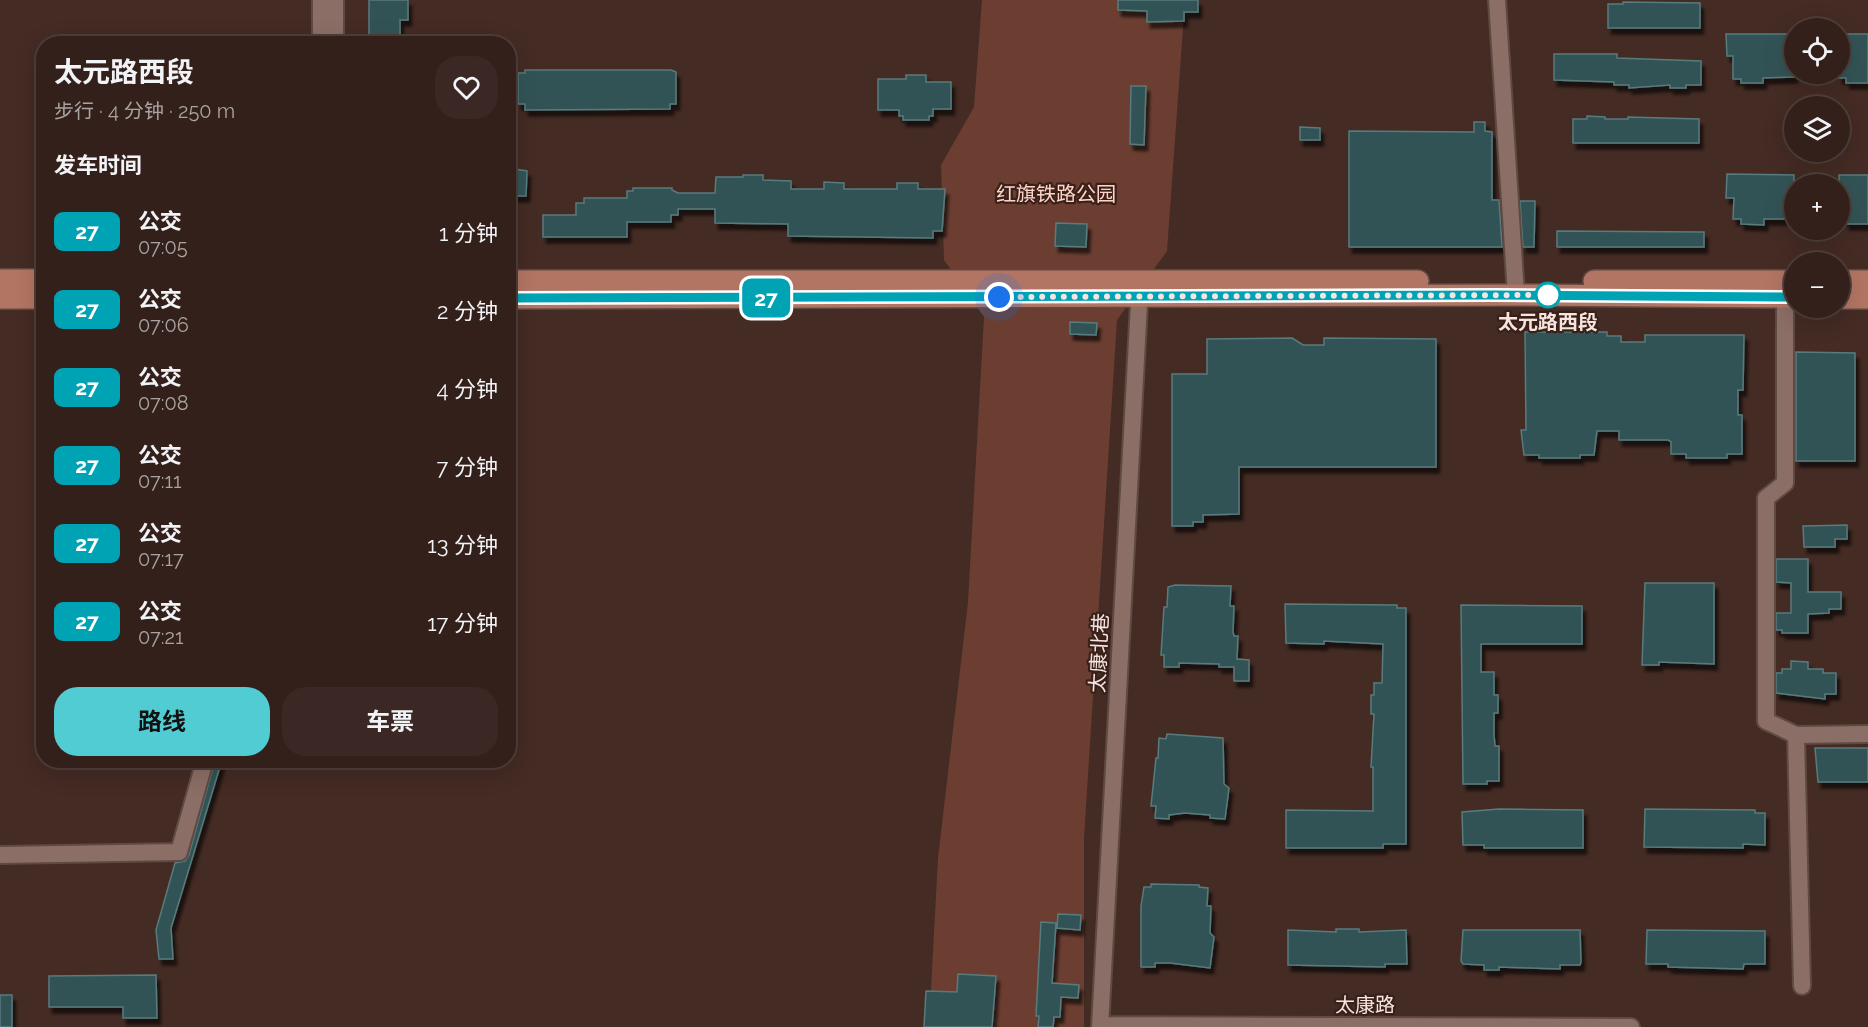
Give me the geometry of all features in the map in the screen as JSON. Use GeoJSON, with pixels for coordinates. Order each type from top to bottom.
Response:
{"type":"FeatureCollection","features":[{"type":"Feature","properties":{"kind":"main road"},"geometry":{"type":"LineString","coordinates":[[0,280],[36,280]]}},
{"type":"Feature","properties":{"kind":"main road"},"geometry":{"type":"LineString","coordinates":[[516,281],[1140,289]]}},
{"type":"Feature","properties":{"kind":"main road"},"geometry":{"type":"LineString","coordinates":[[1850,281],[1868,281]]}},
{"type":"Feature","properties":{"kind":"main road"},"geometry":{"type":"LineString","coordinates":[[516,298],[1140,289],[1516,288],[1784,292]]}},
{"type":"Feature","properties":{"kind":"main road"},"geometry":{"type":"LineString","coordinates":[[0,298],[36,298]]}},
{"type":"Feature","properties":{"kind":"main road"},"geometry":{"type":"LineString","coordinates":[[1850,298],[1868,298]]}},
{"type":"Feature","properties":{"kind":"street"},"geometry":{"type":"LineString","coordinates":[[321,0],[321,36]]}},
{"type":"Feature","properties":{"kind":"street"},"geometry":{"type":"LineString","coordinates":[[335,0],[335,36]]}},
{"type":"Feature","properties":{"kind":"street"},"geometry":{"type":"LineString","coordinates":[[1497,0],[1516,288]]}},
{"type":"Feature","properties":{"kind":"street","name":"太康北巷"},"geometry":{"type":"LineString","coordinates":[[1100,1026],[1140,289]]}},
{"type":"Feature","properties":{"kind":"street"},"geometry":{"type":"LineString","coordinates":[[1790,318],[1785,483],[1766,498],[1766,721],[1796,735],[1868,734]]}},
{"type":"Feature","properties":{"kind":"street"},"geometry":{"type":"LineString","coordinates":[[1796,735],[1802,986]]}},
{"type":"Feature","properties":{"kind":"street"},"geometry":{"type":"LineString","coordinates":[[0,855],[179,852],[203,768]]}},
{"type":"Feature","properties":{"kind":"street","name":"太康路"},"geometry":{"type":"LineString","coordinates":[[1100,1026],[1631,1027]]}},
{"type":"Feature","properties":{"kind":"green space","name":"红旗铁路公园"},"geometry":{"type":"Polygon","coordinates":[[[982,0],[1185,0],[1167,251],[1117,320],[1084,838],[1084,1027],[929,1027],[938,858],[968,602],[984,317],[944,260],[941,165],[974,107],[982,0]]]}},
{"type":"Feature","properties":{"kind":"building"},"geometry":{"type":"Polygon","coordinates":[[[369,0],[408,0],[408,20],[400,20],[400,36],[369,36],[369,0]]]}},
{"type":"Feature","properties":{"kind":"building"},"geometry":{"type":"Polygon","coordinates":[[[1118,0],[1198,0],[1198,12],[1184,12],[1184,21],[1147,22],[1147,11],[1118,10],[1118,0]]]}},
{"type":"Feature","properties":{"kind":"building"},"geometry":{"type":"Polygon","coordinates":[[[1623,2],[1700,3],[1700,28],[1608,28],[1608,4],[1623,4],[1623,2]]]}},
{"type":"Feature","properties":{"kind":"building"},"geometry":{"type":"Polygon","coordinates":[[[1726,34],[1784,34],[1784,77],[1763,78],[1763,83],[1741,83],[1741,79],[1733,79],[1733,56],[1727,56],[1726,34]]]}},
{"type":"Feature","properties":{"kind":"building"},"geometry":{"type":"Polygon","coordinates":[[[1850,34],[1868,34],[1868,83],[1850,83],[1850,34]]]}},
{"type":"Feature","properties":{"kind":"building"},"geometry":{"type":"Polygon","coordinates":[[[1554,54],[1617,54],[1617,58],[1701,61],[1701,85],[1686,85],[1686,88],[1670,88],[1670,85],[1629,88],[1629,85],[1614,85],[1614,82],[1554,80],[1554,54]]]}},
{"type":"Feature","properties":{"kind":"building"},"geometry":{"type":"Polygon","coordinates":[[[525,70],[671,70],[676,72],[676,104],[670,104],[670,109],[525,110],[525,104],[518,104],[518,73],[525,73],[525,70]]]}},
{"type":"Feature","properties":{"kind":"building"},"geometry":{"type":"Polygon","coordinates":[[[906,75],[926,75],[926,82],[951,82],[951,109],[933,109],[933,116],[929,116],[929,120],[903,120],[903,116],[899,116],[899,110],[878,110],[878,79],[906,79],[906,75]]]}},
{"type":"Feature","properties":{"kind":"building"},"geometry":{"type":"Polygon","coordinates":[[[1131,86],[1146,86],[1144,145],[1130,144],[1131,86]]]}},
{"type":"Feature","properties":{"kind":"building"},"geometry":{"type":"Polygon","coordinates":[[[1587,116],[1605,117],[1605,119],[1628,119],[1628,117],[1699,119],[1699,143],[1573,143],[1573,119],[1587,119],[1587,116]]]}},
{"type":"Feature","properties":{"kind":"building"},"geometry":{"type":"Polygon","coordinates":[[[1474,122],[1485,122],[1485,131],[1492,132],[1492,200],[1499,200],[1502,247],[1349,247],[1349,131],[1474,132],[1474,122]]]}},
{"type":"Feature","properties":{"kind":"building"},"geometry":{"type":"Polygon","coordinates":[[[1300,127],[1320,128],[1320,140],[1300,140],[1300,127]]]}},
{"type":"Feature","properties":{"kind":"building"},"geometry":{"type":"Polygon","coordinates":[[[516,169],[527,171],[526,196],[516,196],[516,169]]]}},
{"type":"Feature","properties":{"kind":"building"},"geometry":{"type":"Polygon","coordinates":[[[1727,174],[1784,175],[1784,219],[1764,219],[1764,225],[1741,224],[1741,219],[1733,219],[1734,198],[1726,198],[1727,174]]]}},
{"type":"Feature","properties":{"kind":"building"},"geometry":{"type":"Polygon","coordinates":[[[743,175],[763,175],[763,180],[791,181],[791,189],[824,189],[824,182],[844,183],[844,189],[897,189],[897,183],[918,183],[918,189],[945,189],[942,231],[933,231],[933,238],[788,236],[788,224],[715,223],[715,209],[678,209],[678,215],[671,215],[671,222],[627,222],[627,237],[543,237],[543,215],[576,215],[576,203],[584,203],[584,198],[627,198],[627,191],[633,191],[633,188],[672,188],[678,193],[715,193],[716,177],[743,177],[743,175]]]}},
{"type":"Feature","properties":{"kind":"building"},"geometry":{"type":"Polygon","coordinates":[[[1850,175],[1868,175],[1868,224],[1850,224],[1850,175]]]}},
{"type":"Feature","properties":{"kind":"building"},"geometry":{"type":"Polygon","coordinates":[[[1520,201],[1535,201],[1534,247],[1523,247],[1520,201]]]}},
{"type":"Feature","properties":{"kind":"building"},"geometry":{"type":"Polygon","coordinates":[[[1056,223],[1087,224],[1086,247],[1055,246],[1056,223]]]}},
{"type":"Feature","properties":{"kind":"building"},"geometry":{"type":"Polygon","coordinates":[[[1557,231],[1704,232],[1704,247],[1557,247],[1557,231]]]}},
{"type":"Feature","properties":{"kind":"building"},"geometry":{"type":"Polygon","coordinates":[[[1070,322],[1097,323],[1096,335],[1070,334],[1070,322]]]}},
{"type":"Feature","properties":{"kind":"building"},"geometry":{"type":"Polygon","coordinates":[[[1525,332],[1607,332],[1607,336],[1621,336],[1621,342],[1645,342],[1645,335],[1744,335],[1743,390],[1738,390],[1738,415],[1742,415],[1742,454],[1727,454],[1727,458],[1686,458],[1686,454],[1671,454],[1671,442],[1668,440],[1619,440],[1619,431],[1597,431],[1594,455],[1580,455],[1580,458],[1539,458],[1539,455],[1524,455],[1521,430],[1526,430],[1525,332]]]}},
{"type":"Feature","properties":{"kind":"building"},"geometry":{"type":"Polygon","coordinates":[[[1292,338],[1303,345],[1324,345],[1324,338],[1436,339],[1436,467],[1239,467],[1239,514],[1203,515],[1203,522],[1193,522],[1193,526],[1172,526],[1172,374],[1207,374],[1207,339],[1292,338]]]}},
{"type":"Feature","properties":{"kind":"building"},"geometry":{"type":"Polygon","coordinates":[[[1796,352],[1855,353],[1855,461],[1796,461],[1796,352]]]}},
{"type":"Feature","properties":{"kind":"building"},"geometry":{"type":"Polygon","coordinates":[[[1847,525],[1847,539],[1835,539],[1835,547],[1804,547],[1803,526],[1847,525]]]}},
{"type":"Feature","properties":{"kind":"building"},"geometry":{"type":"Polygon","coordinates":[[[1776,559],[1808,559],[1808,592],[1841,592],[1841,609],[1829,609],[1829,613],[1808,614],[1808,633],[1782,633],[1782,630],[1776,630],[1776,613],[1791,613],[1791,583],[1776,582],[1776,559]]]}},
{"type":"Feature","properties":{"kind":"building"},"geometry":{"type":"Polygon","coordinates":[[[1645,583],[1714,583],[1714,664],[1659,662],[1659,665],[1642,665],[1645,583]]]}},
{"type":"Feature","properties":{"kind":"building"},"geometry":{"type":"Polygon","coordinates":[[[1175,585],[1231,586],[1230,606],[1234,606],[1233,632],[1234,636],[1238,636],[1237,659],[1249,660],[1249,681],[1234,681],[1234,667],[1219,667],[1219,664],[1179,663],[1179,667],[1164,667],[1164,655],[1161,655],[1164,607],[1167,607],[1168,587],[1175,585]]]}},
{"type":"Feature","properties":{"kind":"building"},"geometry":{"type":"Polygon","coordinates":[[[1285,604],[1397,605],[1397,608],[1406,608],[1406,844],[1383,844],[1383,848],[1286,848],[1286,810],[1373,811],[1373,767],[1371,767],[1374,714],[1371,714],[1371,695],[1374,695],[1374,683],[1382,683],[1383,644],[1324,641],[1324,644],[1286,643],[1285,604]]]}},
{"type":"Feature","properties":{"kind":"building"},"geometry":{"type":"Polygon","coordinates":[[[1461,605],[1582,606],[1582,644],[1481,644],[1481,672],[1494,672],[1494,695],[1498,695],[1498,713],[1494,713],[1494,735],[1495,746],[1499,746],[1499,781],[1487,781],[1487,784],[1463,784],[1461,605]]]}},
{"type":"Feature","properties":{"kind":"building"},"geometry":{"type":"Polygon","coordinates":[[[1791,661],[1808,662],[1808,669],[1823,669],[1823,673],[1836,673],[1836,694],[1825,694],[1825,699],[1776,693],[1776,673],[1782,673],[1782,669],[1791,669],[1791,661]]]}},
{"type":"Feature","properties":{"kind":"building"},"geometry":{"type":"Polygon","coordinates":[[[1167,734],[1223,738],[1224,784],[1229,788],[1225,819],[1185,813],[1169,815],[1169,819],[1155,818],[1156,806],[1151,806],[1156,758],[1158,758],[1159,738],[1166,739],[1167,734]]]}},
{"type":"Feature","properties":{"kind":"building"},"geometry":{"type":"Polygon","coordinates":[[[1815,748],[1868,748],[1868,782],[1818,782],[1815,748]]]}},
{"type":"Feature","properties":{"kind":"building"},"geometry":{"type":"Polygon","coordinates":[[[213,768],[220,768],[171,928],[173,959],[159,959],[156,930],[175,863],[185,861],[189,855],[213,768]]]}},
{"type":"Feature","properties":{"kind":"building"},"geometry":{"type":"Polygon","coordinates":[[[1499,809],[1583,810],[1583,848],[1484,848],[1484,845],[1463,845],[1462,812],[1499,809]]]}},
{"type":"Feature","properties":{"kind":"building"},"geometry":{"type":"Polygon","coordinates":[[[1645,809],[1755,810],[1755,813],[1765,813],[1765,845],[1743,844],[1743,848],[1644,847],[1645,809]]]}},
{"type":"Feature","properties":{"kind":"building"},"geometry":{"type":"Polygon","coordinates":[[[1151,884],[1199,885],[1199,887],[1208,888],[1207,906],[1211,906],[1210,933],[1214,937],[1210,968],[1170,963],[1155,963],[1155,967],[1141,967],[1141,906],[1144,887],[1151,887],[1151,884]]]}},
{"type":"Feature","properties":{"kind":"building"},"geometry":{"type":"Polygon","coordinates":[[[1058,914],[1081,915],[1080,930],[1057,928],[1058,914]]]}},
{"type":"Feature","properties":{"kind":"building"},"geometry":{"type":"Polygon","coordinates":[[[1041,922],[1056,923],[1052,983],[1079,985],[1078,998],[1061,997],[1060,1017],[1054,1017],[1053,1027],[1038,1027],[1039,1016],[1036,1016],[1041,922]]]}},
{"type":"Feature","properties":{"kind":"building"},"geometry":{"type":"Polygon","coordinates":[[[1336,929],[1359,929],[1359,932],[1406,930],[1407,964],[1385,964],[1385,967],[1288,965],[1288,930],[1336,932],[1336,929]]]}},
{"type":"Feature","properties":{"kind":"building"},"geometry":{"type":"Polygon","coordinates":[[[1463,930],[1580,930],[1581,962],[1580,965],[1560,965],[1560,969],[1499,967],[1499,970],[1484,970],[1484,965],[1463,964],[1461,961],[1463,930]]]}},
{"type":"Feature","properties":{"kind":"building"},"geometry":{"type":"Polygon","coordinates":[[[1647,930],[1765,931],[1765,964],[1744,964],[1743,969],[1668,967],[1668,964],[1646,964],[1647,930]]]}},
{"type":"Feature","properties":{"kind":"building"},"geometry":{"type":"Polygon","coordinates":[[[958,974],[996,976],[992,1027],[924,1027],[926,991],[957,992],[958,974]]]}},
{"type":"Feature","properties":{"kind":"building"},"geometry":{"type":"Polygon","coordinates":[[[156,975],[157,1018],[123,1018],[123,1007],[49,1007],[49,976],[156,975]]]}},
{"type":"Feature","properties":{"kind":"building"},"geometry":{"type":"Polygon","coordinates":[[[0,995],[12,995],[12,1027],[0,1027],[0,995]]]}},
{"type":"Feature","properties":{"kind":"bus line","name":"27"},"geometry":{"type":"LineString","coordinates":[[516,298],[1494,295],[1784,297]]}},
{"type":"Feature","properties":{"kind":"place","name":"太元路西段"},"geometry":{"type":"Point","coordinates":[1548,295]}},
{"type":"Feature","properties":{"kind":"route"},"geometry":{"type":"LineString","coordinates":[[999,297],[1548,295]]}}]}
